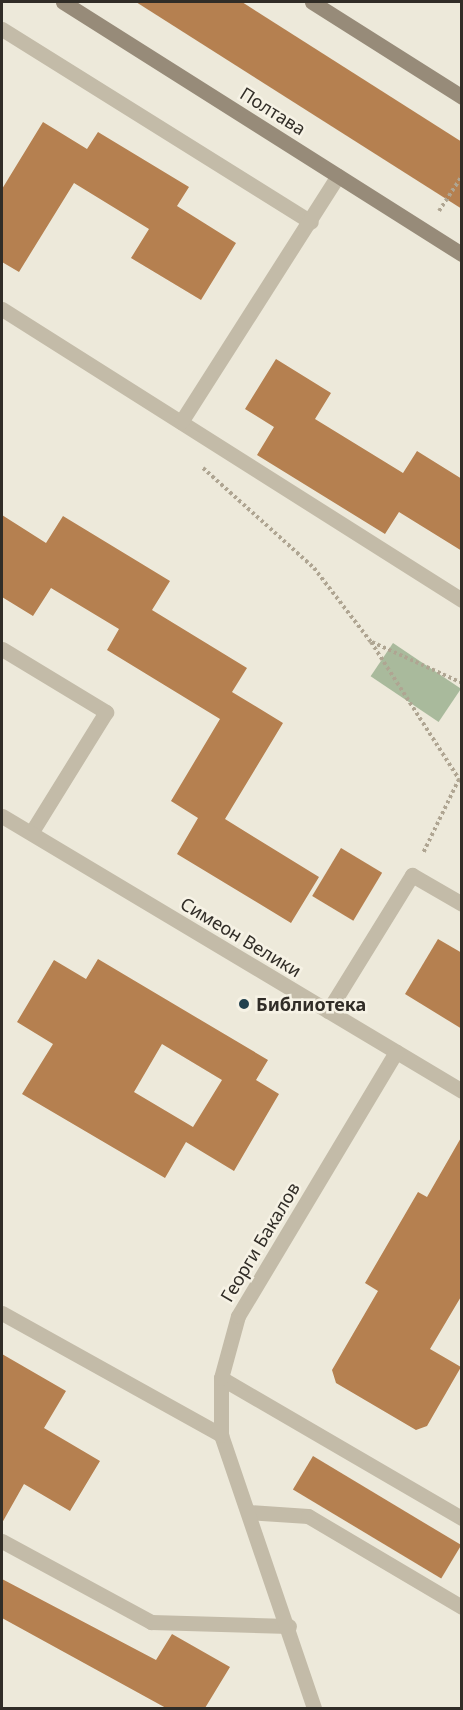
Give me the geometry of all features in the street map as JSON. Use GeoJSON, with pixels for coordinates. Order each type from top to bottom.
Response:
{"type":"FeatureCollection","features":[{"type":"Feature","properties":{"kind":"street","name":"Полтава"},"geometry":{"type":"LineString","coordinates":[[63,2],[462,254]]}},
{"type":"Feature","properties":{"kind":"street"},"geometry":{"type":"LineString","coordinates":[[312,2],[462,96]]}},
{"type":"Feature","properties":{"kind":"street"},"geometry":{"type":"LineString","coordinates":[[2,29],[311,222]]}},
{"type":"Feature","properties":{"kind":"street"},"geometry":{"type":"LineString","coordinates":[[181,422],[339,176]]}},
{"type":"Feature","properties":{"kind":"street"},"geometry":{"type":"LineString","coordinates":[[2,309],[462,600]]}},
{"type":"Feature","properties":{"kind":"street"},"geometry":{"type":"LineString","coordinates":[[2,649],[106,712],[31,833]]}},
{"type":"Feature","properties":{"kind":"street","name":"Симеон Велики"},"geometry":{"type":"LineString","coordinates":[[2,816],[462,1091]]}},
{"type":"Feature","properties":{"kind":"street"},"geometry":{"type":"LineString","coordinates":[[328,1011],[412,875],[462,904]]}},
{"type":"Feature","properties":{"kind":"street","name":"Георги Бакалов"},"geometry":{"type":"LineString","coordinates":[[314,1708],[289,1626],[222,1435],[221,1378],[238,1316],[396,1052]]}},
{"type":"Feature","properties":{"kind":"street"},"geometry":{"type":"LineString","coordinates":[[2,1313],[222,1435]]}},
{"type":"Feature","properties":{"kind":"street"},"geometry":{"type":"LineString","coordinates":[[221,1378],[462,1518]]}},
{"type":"Feature","properties":{"kind":"street"},"geometry":{"type":"LineString","coordinates":[[248,1512],[308,1516],[462,1607]]}},
{"type":"Feature","properties":{"kind":"street"},"geometry":{"type":"LineString","coordinates":[[2,1541],[151,1622],[289,1626]]}},
{"type":"Feature","properties":{"kind":"path"},"geometry":{"type":"LineString","coordinates":[[426,231],[462,176]]}},
{"type":"Feature","properties":{"kind":"path"},"geometry":{"type":"LineString","coordinates":[[195,459],[314,568],[371,642],[459,779],[412,875]]}},
{"type":"Feature","properties":{"kind":"path"},"geometry":{"type":"LineString","coordinates":[[371,642],[462,683]]}},
{"type":"Feature","properties":{"kind":"green space"},"geometry":{"type":"Polygon","coordinates":[[[393,643],[461,689],[439,722],[371,676],[393,643]]]}},
{"type":"Feature","properties":{"kind":"building"},"geometry":{"type":"Polygon","coordinates":[[[136,2],[242,2],[462,142],[462,209],[136,2]]]}},
{"type":"Feature","properties":{"kind":"building"},"geometry":{"type":"Polygon","coordinates":[[[43,122],[87,149],[98,132],[189,187],[177,206],[236,243],[201,300],[131,258],[149,229],[74,183],[19,272],[2,262],[2,189],[43,122]]]}},
{"type":"Feature","properties":{"kind":"building"},"geometry":{"type":"Polygon","coordinates":[[[276,359],[331,393],[315,419],[403,473],[417,451],[462,479],[462,551],[399,512],[385,534],[257,455],[274,427],[245,409],[276,359]]]}},
{"type":"Feature","properties":{"kind":"building"},"geometry":{"type":"Polygon","coordinates":[[[2,515],[46,543],[63,516],[170,581],[152,610],[247,668],[232,692],[283,723],[225,819],[319,877],[291,923],[177,854],[198,818],[171,801],[220,719],[107,650],[119,629],[51,588],[33,616],[2,597],[2,515]]]}},
{"type":"Feature","properties":{"kind":"building"},"geometry":{"type":"Polygon","coordinates":[[[341,848],[382,873],[353,921],[312,896],[341,848]]]}},
{"type":"Feature","properties":{"kind":"building"},"geometry":{"type":"Polygon","coordinates":[[[438,939],[462,953],[462,1029],[405,994],[438,939]]]}},
{"type":"Feature","properties":{"kind":"building"},"geometry":{"type":"Polygon","coordinates":[[[98,959],[268,1060],[256,1080],[279,1094],[234,1171],[186,1142],[165,1178],[22,1094],[53,1044],[17,1022],[54,960],[86,979],[98,959]],[[162,1044],[134,1092],[193,1127],[222,1080],[162,1044]]]}},
{"type":"Feature","properties":{"kind":"building"},"geometry":{"type":"Polygon","coordinates":[[[462,1136],[462,1295],[430,1349],[461,1367],[427,1426],[416,1430],[336,1383],[332,1370],[378,1291],[365,1283],[418,1192],[427,1197],[462,1136]]]}},
{"type":"Feature","properties":{"kind":"building"},"geometry":{"type":"Polygon","coordinates":[[[2,1354],[66,1391],[44,1428],[100,1461],[70,1511],[24,1484],[2,1523],[2,1354]]]}},
{"type":"Feature","properties":{"kind":"building"},"geometry":{"type":"Polygon","coordinates":[[[313,1456],[461,1545],[441,1579],[293,1489],[313,1456]]]}},
{"type":"Feature","properties":{"kind":"building"},"geometry":{"type":"Polygon","coordinates":[[[2,1579],[156,1660],[172,1634],[230,1667],[205,1708],[166,1708],[2,1618],[2,1579]]]}},
{"type":"Feature","properties":{"kind":"place","name":"Библиотека"},"geometry":{"type":"Point","coordinates":[244,1004]}}]}
